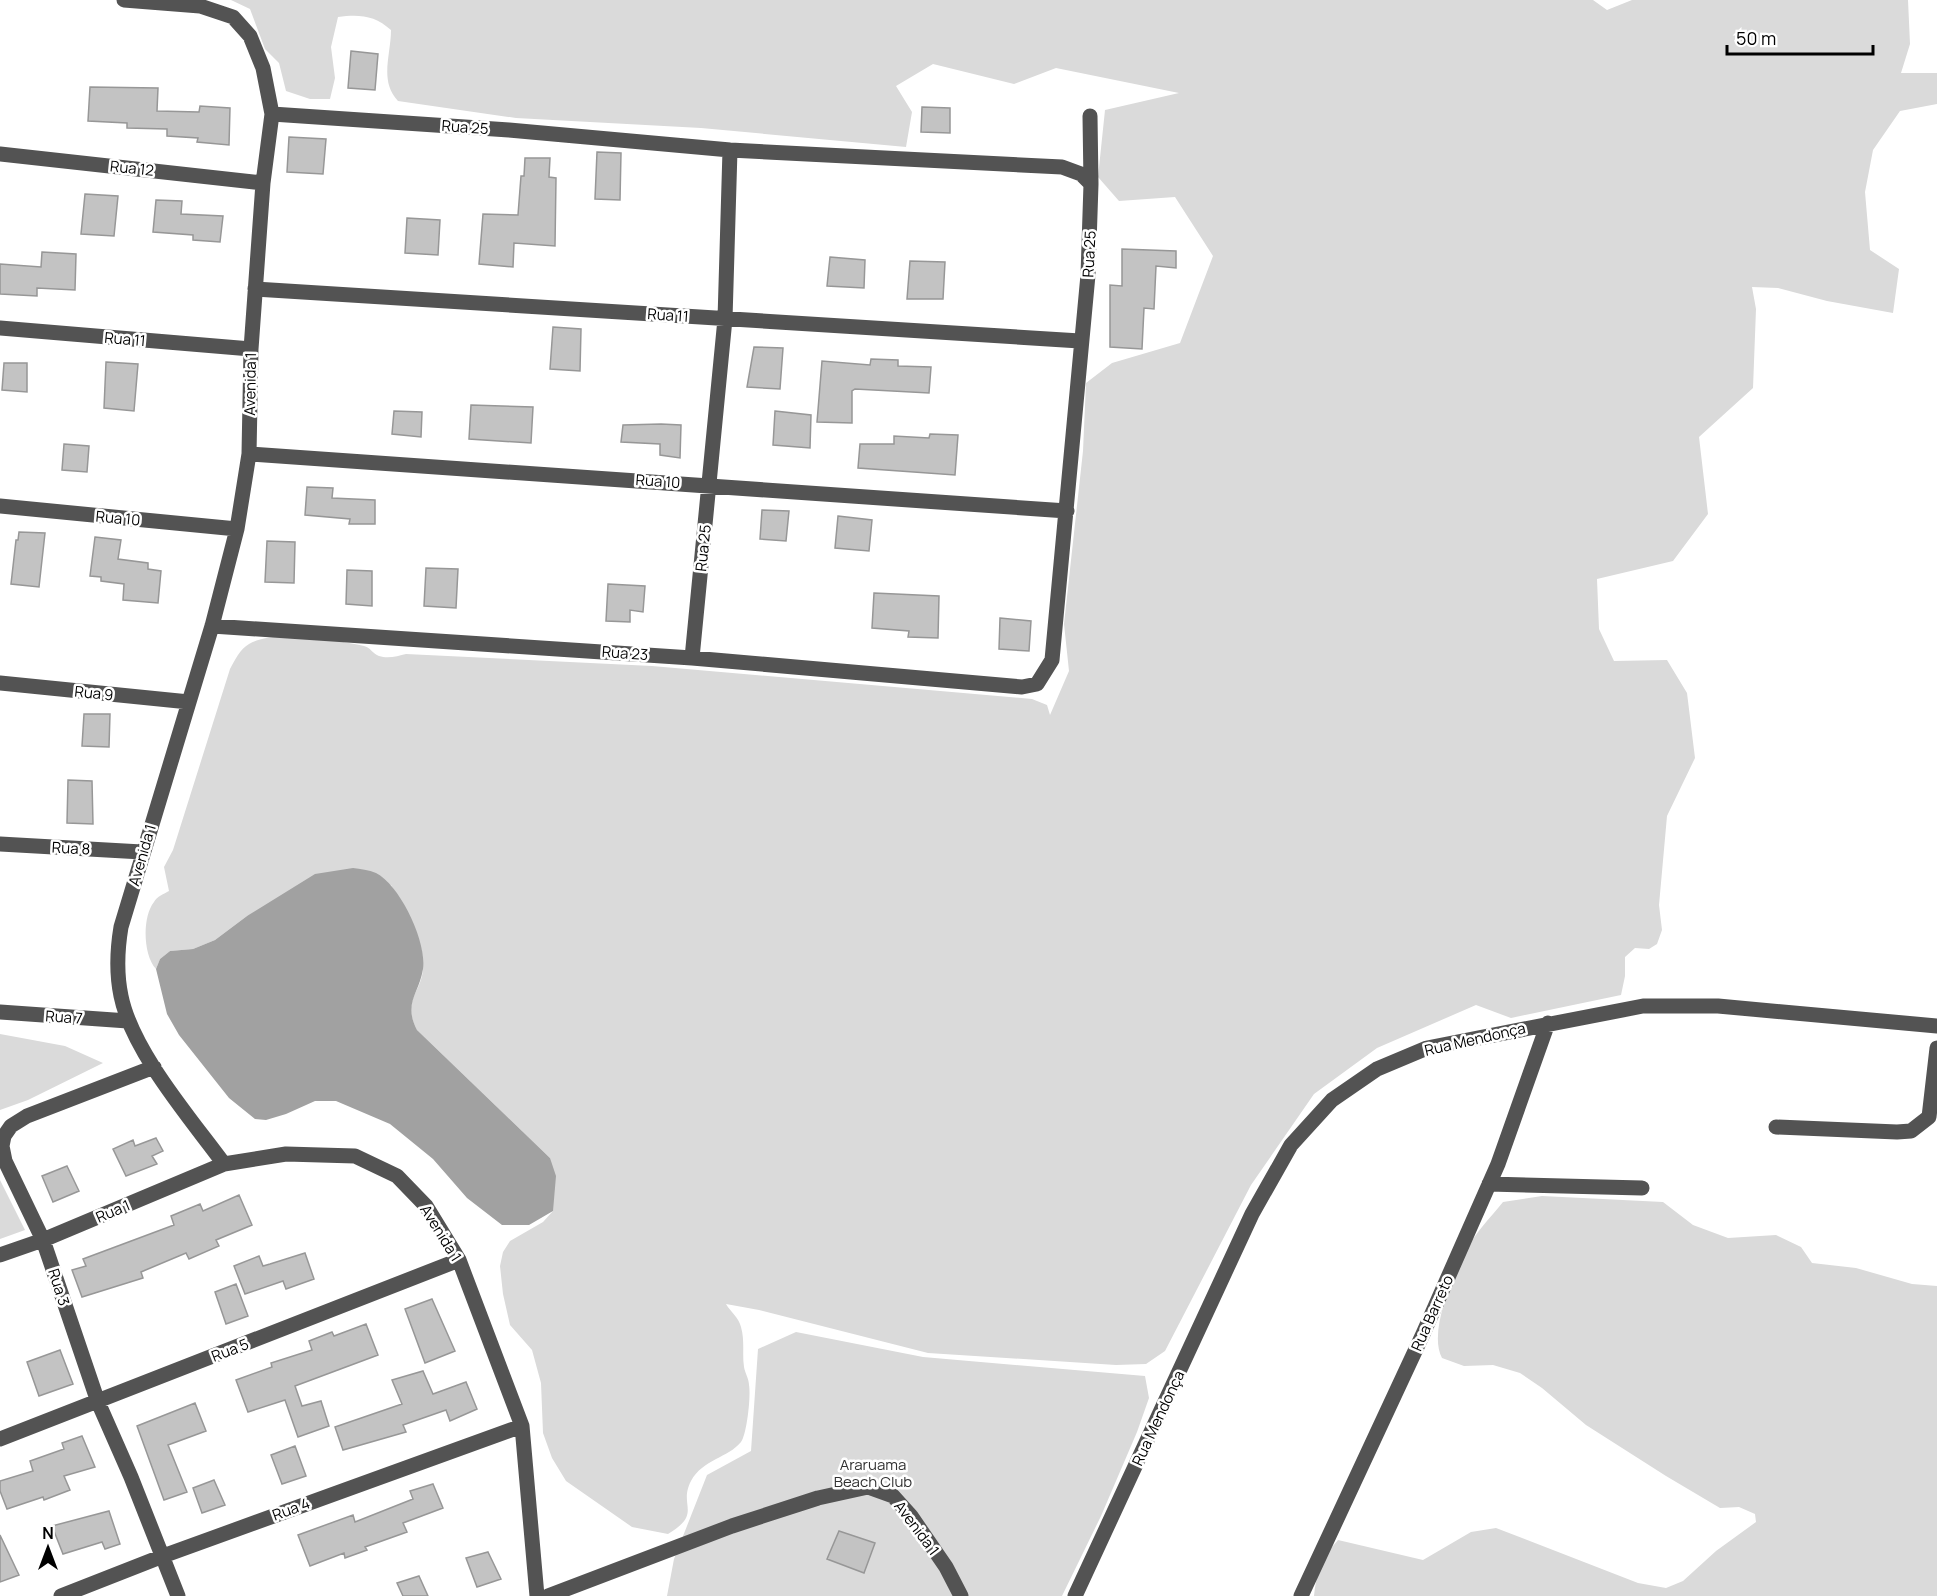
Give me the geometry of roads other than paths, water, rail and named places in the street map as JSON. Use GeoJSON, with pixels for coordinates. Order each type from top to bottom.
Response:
{"type":"FeatureCollection","features":[{"type":"Feature","properties":{"kind":"street","name":"Avenida 1"},"geometry":{"type":"LineString","coordinates":[[124,0],[200,6],[233,17],[250,36],[262,68],[272,114],[263,183],[255,289],[251,349],[249,454],[237,529],[212,626],[142,852],[117,953],[121,998],[129,1021],[154,1067],[224,1164],[286,1154],[355,1156],[397,1176],[426,1206],[459,1260],[522,1426],[537,1596]]}},
{"type":"Feature","properties":{"kind":"street","name":"Rua 25"},"geometry":{"type":"LineString","coordinates":[[272,114],[509,130],[730,150],[1062,167],[1081,174],[1091,184],[1088,275],[1080,341],[1052,660],[1037,684]]}},
{"type":"Feature","properties":{"kind":"street"},"geometry":{"type":"LineString","coordinates":[[1090,116],[1091,184]]}},
{"type":"Feature","properties":{"kind":"street","name":"Rua 25"},"geometry":{"type":"LineString","coordinates":[[692,658],[725,319],[730,150]]}},
{"type":"Feature","properties":{"kind":"street","name":"Rua 12"},"geometry":{"type":"LineString","coordinates":[[0,154],[263,183]]}},
{"type":"Feature","properties":{"kind":"street","name":"Rua 11"},"geometry":{"type":"LineString","coordinates":[[255,289],[1080,341]]}},
{"type":"Feature","properties":{"kind":"street","name":"Rua 11"},"geometry":{"type":"LineString","coordinates":[[0,328],[251,349]]}},
{"type":"Feature","properties":{"kind":"street","name":"Rua 10"},"geometry":{"type":"LineString","coordinates":[[249,454],[1066,511]]}},
{"type":"Feature","properties":{"kind":"street","name":"Rua 10"},"geometry":{"type":"LineString","coordinates":[[0,506],[237,529]]}},
{"type":"Feature","properties":{"kind":"street","name":"Rua 23"},"geometry":{"type":"LineString","coordinates":[[212,626],[692,658],[1022,687],[1037,684]]}},
{"type":"Feature","properties":{"kind":"street","name":"Rua 9"},"geometry":{"type":"LineString","coordinates":[[0,683],[189,702]]}},
{"type":"Feature","properties":{"kind":"street","name":"Rua 8"},"geometry":{"type":"LineString","coordinates":[[0,844],[142,852]]}},
{"type":"Feature","properties":{"kind":"street","name":"Rua Mendonça"},"geometry":{"type":"LineString","coordinates":[[1075,1596],[1252,1214],[1291,1145],[1332,1100],[1377,1069],[1427,1048],[1643,1006],[1718,1006],[1937,1026]]}},
{"type":"Feature","properties":{"kind":"street","name":"Rua 7"},"geometry":{"type":"LineString","coordinates":[[0,1012],[129,1021]]}},
{"type":"Feature","properties":{"kind":"street","name":"Rua Barreto"},"geometry":{"type":"LineString","coordinates":[[1301,1596],[1490,1184],[1548,1023]]}},
{"type":"Feature","properties":{"kind":"street"},"geometry":{"type":"LineString","coordinates":[[1776,1127],[1911,1131],[1929,1118],[1937,1048]]}},
{"type":"Feature","properties":{"kind":"street","name":"Rua 3"},"geometry":{"type":"LineString","coordinates":[[154,1067],[27,1116],[11,1126],[4,1136],[2,1146],[5,1161],[44,1240],[98,1402],[178,1596]]}},
{"type":"Feature","properties":{"kind":"street","name":"Rua 1"},"geometry":{"type":"LineString","coordinates":[[0,1255],[44,1240],[224,1164]]}},
{"type":"Feature","properties":{"kind":"street"},"geometry":{"type":"LineString","coordinates":[[1490,1184],[1642,1188]]}},
{"type":"Feature","properties":{"kind":"street","name":"Rua 5"},"geometry":{"type":"LineString","coordinates":[[0,1439],[459,1260]]}},
{"type":"Feature","properties":{"kind":"street","name":"Rua 4"},"geometry":{"type":"LineString","coordinates":[[61,1596],[163,1556],[522,1426]]}},
{"type":"Feature","properties":{"kind":"street","name":"Avenida 1"},"geometry":{"type":"LineString","coordinates":[[548,1596],[732,1526],[818,1498],[868,1487],[893,1496],[911,1515],[946,1567],[961,1596]]}},
{"type":"Feature","properties":{"kind":"park label","name":"Araruama Beach Club"},"geometry":{"type":"Point","coordinates":[873,1472]}}]}
